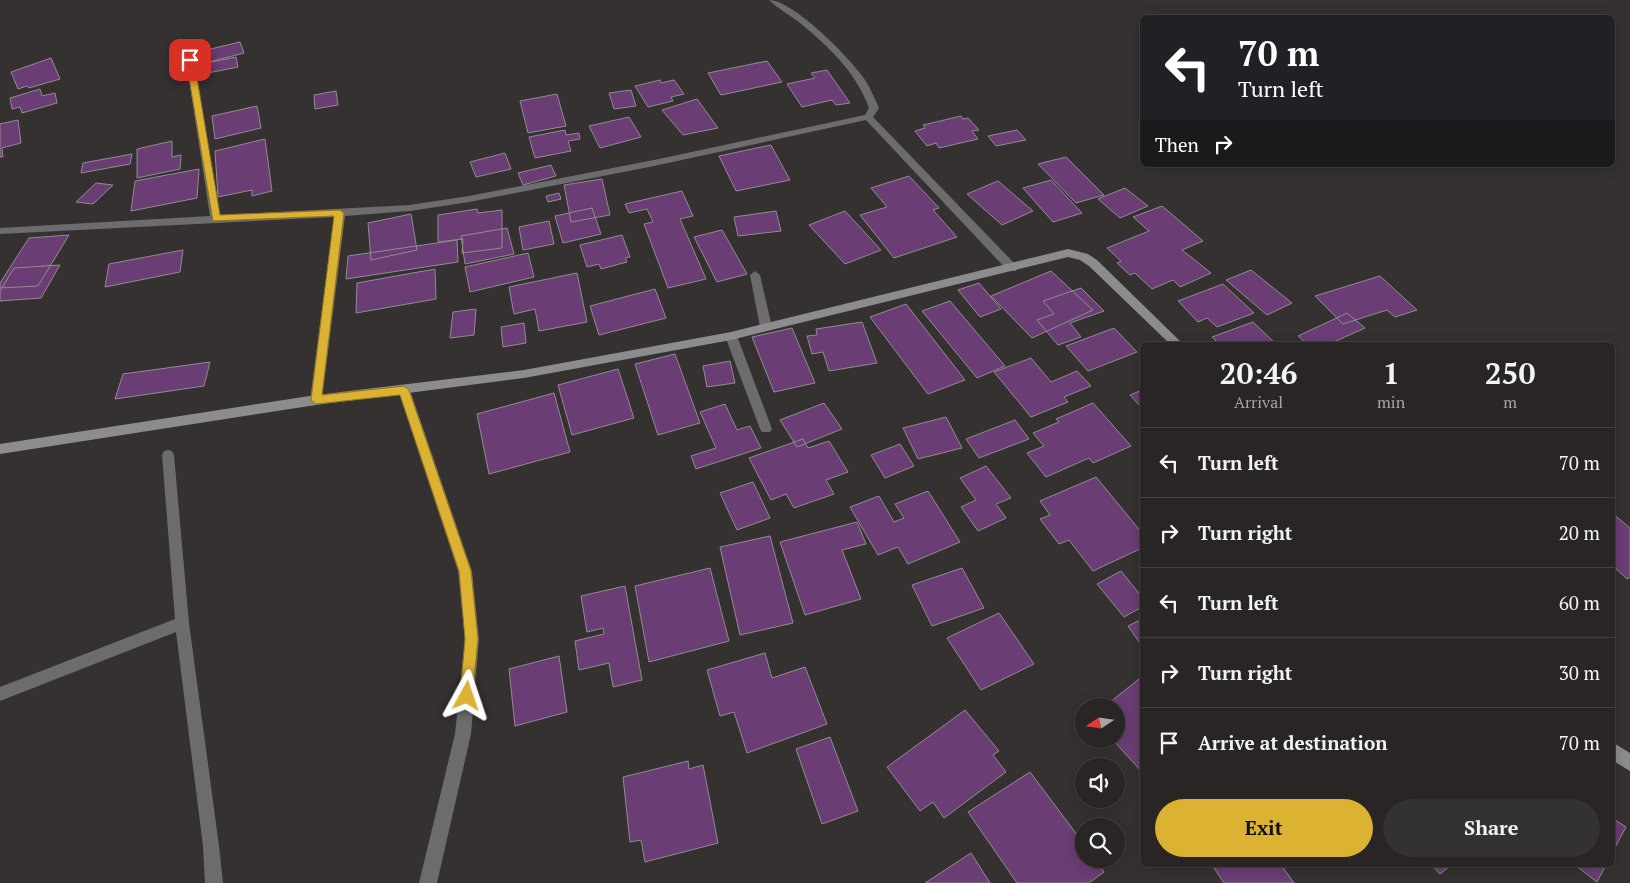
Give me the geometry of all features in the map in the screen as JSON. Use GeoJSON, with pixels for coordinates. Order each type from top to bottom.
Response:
{"type":"FeatureCollection","features":[{"type":"Feature","properties":{"kind":"street"},"geometry":{"type":"LineString","coordinates":[[0,231],[410,208],[469,199],[654,163],[868,117],[874,108],[863,81],[841,57],[796,16],[773,0]]}},
{"type":"Feature","properties":{"kind":"street"},"geometry":{"type":"LineString","coordinates":[[190,60],[216,218]]}},
{"type":"Feature","properties":{"kind":"street"},"geometry":{"type":"LineString","coordinates":[[868,117],[1012,268]]}},
{"type":"Feature","properties":{"kind":"street"},"geometry":{"type":"LineString","coordinates":[[316,400],[340,213]]}},
{"type":"Feature","properties":{"kind":"street"},"geometry":{"type":"LineString","coordinates":[[0,449],[316,400],[524,374],[730,336],[1068,253],[1084,257],[1093,262],[1175,342]]}},
{"type":"Feature","properties":{"kind":"street"},"geometry":{"type":"LineString","coordinates":[[755,275],[766,327]]}},
{"type":"Feature","properties":{"kind":"street"},"geometry":{"type":"LineString","coordinates":[[730,336],[766,429]]}},
{"type":"Feature","properties":{"kind":"street"},"geometry":{"type":"LineString","coordinates":[[404,390],[465,571],[472,639],[463,734],[428,883]]}},
{"type":"Feature","properties":{"kind":"street"},"geometry":{"type":"LineString","coordinates":[[168,455],[182,622],[211,846],[214,883]]}},
{"type":"Feature","properties":{"kind":"street"},"geometry":{"type":"LineString","coordinates":[[0,694],[182,622]]}},
{"type":"Feature","properties":{"kind":"street"},"geometry":{"type":"LineString","coordinates":[[1615,752],[1630,763]]}},
{"type":"Feature","properties":{"kind":"building"},"geometry":{"type":"Polygon","coordinates":[[[240,42],[244,53],[205,63],[202,51],[240,42]]]}},
{"type":"Feature","properties":{"kind":"building"},"geometry":{"type":"Polygon","coordinates":[[[236,57],[238,67],[198,75],[197,65],[236,57]]]}},
{"type":"Feature","properties":{"kind":"building"},"geometry":{"type":"Polygon","coordinates":[[[51,58],[60,79],[29,88],[27,86],[18,89],[11,72],[51,58]]]}},
{"type":"Feature","properties":{"kind":"building"},"geometry":{"type":"Polygon","coordinates":[[[767,61],[782,82],[721,95],[708,73],[767,61]]]}},
{"type":"Feature","properties":{"kind":"building"},"geometry":{"type":"Polygon","coordinates":[[[827,70],[850,103],[836,105],[832,100],[802,107],[787,84],[815,78],[811,73],[827,70]]]}},
{"type":"Feature","properties":{"kind":"building"},"geometry":{"type":"Polygon","coordinates":[[[660,80],[661,83],[674,80],[684,94],[671,97],[673,101],[648,107],[635,86],[660,80]]]}},
{"type":"Feature","properties":{"kind":"building"},"geometry":{"type":"Polygon","coordinates":[[[40,89],[42,96],[55,93],[57,103],[22,113],[20,107],[12,109],[10,98],[40,89]]]}},
{"type":"Feature","properties":{"kind":"building"},"geometry":{"type":"Polygon","coordinates":[[[631,90],[636,106],[614,109],[609,93],[631,90]]]}},
{"type":"Feature","properties":{"kind":"building"},"geometry":{"type":"Polygon","coordinates":[[[336,91],[338,105],[315,109],[314,95],[336,91]]]}},
{"type":"Feature","properties":{"kind":"building"},"geometry":{"type":"Polygon","coordinates":[[[557,94],[566,126],[528,133],[520,101],[557,94]]]}},
{"type":"Feature","properties":{"kind":"building"},"geometry":{"type":"Polygon","coordinates":[[[697,99],[718,128],[683,135],[662,110],[697,99]]]}},
{"type":"Feature","properties":{"kind":"building"},"geometry":{"type":"Polygon","coordinates":[[[257,106],[261,128],[215,139],[212,116],[257,106]]]}},
{"type":"Feature","properties":{"kind":"building"},"geometry":{"type":"Polygon","coordinates":[[[961,116],[963,119],[968,118],[979,130],[972,131],[978,139],[939,148],[936,143],[927,146],[915,131],[925,128],[923,125],[961,116]]]}},
{"type":"Feature","properties":{"kind":"building"},"geometry":{"type":"Polygon","coordinates":[[[629,117],[641,137],[600,148],[589,126],[629,117]]]}},
{"type":"Feature","properties":{"kind":"building"},"geometry":{"type":"Polygon","coordinates":[[[18,120],[21,143],[2,148],[3,157],[0,157],[0,124],[18,120]]]}},
{"type":"Feature","properties":{"kind":"building"},"geometry":{"type":"Polygon","coordinates":[[[565,130],[566,135],[579,133],[580,139],[568,141],[571,151],[535,158],[529,137],[565,130]]]}},
{"type":"Feature","properties":{"kind":"building"},"geometry":{"type":"Polygon","coordinates":[[[1017,130],[1026,140],[996,146],[988,136],[1017,130]]]}},
{"type":"Feature","properties":{"kind":"building"},"geometry":{"type":"Polygon","coordinates":[[[265,139],[272,191],[252,196],[252,190],[218,197],[215,151],[265,139]]]}},
{"type":"Feature","properties":{"kind":"building"},"geometry":{"type":"Polygon","coordinates":[[[172,141],[172,157],[181,155],[180,169],[137,178],[137,149],[172,141]]]}},
{"type":"Feature","properties":{"kind":"building"},"geometry":{"type":"Polygon","coordinates":[[[771,145],[790,180],[736,191],[719,156],[771,145]]]}},
{"type":"Feature","properties":{"kind":"building"},"geometry":{"type":"Polygon","coordinates":[[[505,153],[511,169],[476,177],[470,162],[505,153]]]}},
{"type":"Feature","properties":{"kind":"building"},"geometry":{"type":"Polygon","coordinates":[[[132,154],[130,164],[81,173],[83,163],[132,154]]]}},
{"type":"Feature","properties":{"kind":"building"},"geometry":{"type":"Polygon","coordinates":[[[1066,157],[1104,195],[1076,203],[1038,164],[1066,157]]]}},
{"type":"Feature","properties":{"kind":"building"},"geometry":{"type":"Polygon","coordinates":[[[551,165],[556,176],[523,185],[518,173],[551,165]]]}},
{"type":"Feature","properties":{"kind":"building"},"geometry":{"type":"Polygon","coordinates":[[[199,169],[197,198],[131,211],[135,181],[199,169]]]}},
{"type":"Feature","properties":{"kind":"building"},"geometry":{"type":"Polygon","coordinates":[[[909,176],[939,208],[933,210],[957,237],[894,258],[860,215],[887,207],[871,188],[909,176]]]}},
{"type":"Feature","properties":{"kind":"building"},"geometry":{"type":"Polygon","coordinates":[[[602,179],[610,215],[571,222],[564,185],[602,179]]]}},
{"type":"Feature","properties":{"kind":"building"},"geometry":{"type":"Polygon","coordinates":[[[1051,180],[1082,213],[1053,222],[1023,188],[1051,180]]]}},
{"type":"Feature","properties":{"kind":"building"},"geometry":{"type":"Polygon","coordinates":[[[998,181],[1033,211],[1002,225],[967,194],[998,181]]]}},
{"type":"Feature","properties":{"kind":"building"},"geometry":{"type":"Polygon","coordinates":[[[96,183],[113,185],[93,204],[76,202],[96,183]]]}},
{"type":"Feature","properties":{"kind":"building"},"geometry":{"type":"Polygon","coordinates":[[[1125,188],[1148,206],[1120,218],[1098,199],[1125,188]]]}},
{"type":"Feature","properties":{"kind":"building"},"geometry":{"type":"Polygon","coordinates":[[[682,191],[693,216],[680,219],[706,279],[668,288],[644,224],[653,222],[647,209],[629,213],[625,204],[682,191]]]}},
{"type":"Feature","properties":{"kind":"building"},"geometry":{"type":"Polygon","coordinates":[[[559,193],[561,199],[548,202],[546,196],[559,193]]]}},
{"type":"Feature","properties":{"kind":"building"},"geometry":{"type":"Polygon","coordinates":[[[1162,206],[1203,241],[1182,250],[1211,273],[1180,287],[1173,280],[1152,289],[1135,273],[1130,275],[1117,263],[1121,261],[1107,248],[1149,231],[1133,217],[1162,206]]]}},
{"type":"Feature","properties":{"kind":"building"},"geometry":{"type":"Polygon","coordinates":[[[592,208],[601,234],[563,243],[555,216],[592,208]]]}},
{"type":"Feature","properties":{"kind":"building"},"geometry":{"type":"Polygon","coordinates":[[[477,209],[478,213],[502,210],[502,248],[462,253],[463,239],[438,242],[438,215],[477,209]]]}},
{"type":"Feature","properties":{"kind":"building"},"geometry":{"type":"Polygon","coordinates":[[[776,211],[781,231],[738,236],[734,217],[776,211]]]}},
{"type":"Feature","properties":{"kind":"building"},"geometry":{"type":"Polygon","coordinates":[[[845,211],[881,250],[845,264],[809,225],[845,211]]]}},
{"type":"Feature","properties":{"kind":"building"},"geometry":{"type":"Polygon","coordinates":[[[411,214],[417,250],[371,260],[368,223],[411,214]]]}},
{"type":"Feature","properties":{"kind":"building"},"geometry":{"type":"Polygon","coordinates":[[[549,221],[554,244],[523,250],[519,227],[549,221]]]}},
{"type":"Feature","properties":{"kind":"building"},"geometry":{"type":"Polygon","coordinates":[[[507,228],[514,254],[465,264],[461,236],[507,228]]]}},
{"type":"Feature","properties":{"kind":"building"},"geometry":{"type":"Polygon","coordinates":[[[722,230],[747,274],[717,282],[694,237],[722,230]]]}},
{"type":"Feature","properties":{"kind":"building"},"geometry":{"type":"Polygon","coordinates":[[[69,235],[38,286],[0,288],[0,283],[29,238],[69,235]]]}},
{"type":"Feature","properties":{"kind":"building"},"geometry":{"type":"Polygon","coordinates":[[[622,235],[630,257],[625,258],[627,262],[601,269],[599,264],[587,267],[580,245],[622,235]]]}},
{"type":"Feature","properties":{"kind":"building"},"geometry":{"type":"Polygon","coordinates":[[[457,240],[458,262],[346,279],[348,256],[457,240]]]}},
{"type":"Feature","properties":{"kind":"building"},"geometry":{"type":"Polygon","coordinates":[[[183,250],[180,272],[105,287],[109,264],[183,250]]]}},
{"type":"Feature","properties":{"kind":"building"},"geometry":{"type":"Polygon","coordinates":[[[528,253],[534,277],[470,292],[465,267],[528,253]]]}},
{"type":"Feature","properties":{"kind":"building"},"geometry":{"type":"Polygon","coordinates":[[[60,265],[41,298],[0,301],[0,291],[14,268],[60,265]]]}},
{"type":"Feature","properties":{"kind":"building"},"geometry":{"type":"Polygon","coordinates":[[[435,269],[436,299],[356,313],[357,283],[435,269]]]}},
{"type":"Feature","properties":{"kind":"building"},"geometry":{"type":"Polygon","coordinates":[[[1251,270],[1292,303],[1267,315],[1226,280],[1251,270]]]}},
{"type":"Feature","properties":{"kind":"building"},"geometry":{"type":"Polygon","coordinates":[[[1051,271],[1093,310],[1032,338],[991,296],[1051,271]]]}},
{"type":"Feature","properties":{"kind":"building"},"geometry":{"type":"Polygon","coordinates":[[[577,273],[587,322],[539,331],[535,309],[514,314],[509,287],[577,273]]]}},
{"type":"Feature","properties":{"kind":"building"},"geometry":{"type":"Polygon","coordinates":[[[1380,276],[1417,310],[1395,317],[1387,310],[1343,324],[1315,296],[1380,276]]]}},
{"type":"Feature","properties":{"kind":"building"},"geometry":{"type":"Polygon","coordinates":[[[979,283],[1001,309],[980,317],[958,290],[979,283]]]}},
{"type":"Feature","properties":{"kind":"building"},"geometry":{"type":"Polygon","coordinates":[[[1223,284],[1254,313],[1217,327],[1207,318],[1198,322],[1178,301],[1223,284]]]}},
{"type":"Feature","properties":{"kind":"building"},"geometry":{"type":"Polygon","coordinates":[[[1081,288],[1104,311],[1070,323],[1081,337],[1058,345],[1037,320],[1054,314],[1043,301],[1081,288]]]}},
{"type":"Feature","properties":{"kind":"building"},"geometry":{"type":"Polygon","coordinates":[[[655,289],[666,318],[599,335],[590,306],[655,289]]]}},
{"type":"Feature","properties":{"kind":"building"},"geometry":{"type":"Polygon","coordinates":[[[950,301],[1005,366],[977,378],[922,311],[950,301]]]}},
{"type":"Feature","properties":{"kind":"building"},"geometry":{"type":"Polygon","coordinates":[[[906,304],[965,380],[928,394],[870,317],[906,304]]]}},
{"type":"Feature","properties":{"kind":"building"},"geometry":{"type":"Polygon","coordinates":[[[476,309],[474,335],[450,338],[453,312],[476,309]]]}},
{"type":"Feature","properties":{"kind":"building"},"geometry":{"type":"Polygon","coordinates":[[[1347,313],[1365,328],[1334,342],[1305,342],[1298,336],[1347,313]]]}},
{"type":"Feature","properties":{"kind":"building"},"geometry":{"type":"Polygon","coordinates":[[[862,322],[877,363],[829,371],[823,352],[812,354],[807,336],[817,335],[816,329],[862,322]]]}},
{"type":"Feature","properties":{"kind":"building"},"geometry":{"type":"Polygon","coordinates":[[[1253,322],[1274,342],[1217,342],[1212,337],[1253,322]]]}},
{"type":"Feature","properties":{"kind":"building"},"geometry":{"type":"Polygon","coordinates":[[[524,323],[526,343],[503,347],[501,327],[524,323]]]}},
{"type":"Feature","properties":{"kind":"building"},"geometry":{"type":"Polygon","coordinates":[[[792,328],[815,383],[774,392],[752,337],[792,328]]]}},
{"type":"Feature","properties":{"kind":"building"},"geometry":{"type":"Polygon","coordinates":[[[1114,328],[1137,352],[1088,371],[1066,346],[1114,328]]]}},
{"type":"Feature","properties":{"kind":"building"},"geometry":{"type":"Polygon","coordinates":[[[675,354],[700,423],[658,435],[635,364],[675,354]]]}},
{"type":"Feature","properties":{"kind":"building"},"geometry":{"type":"Polygon","coordinates":[[[1031,358],[1051,382],[1077,371],[1091,386],[1064,397],[1068,402],[1031,417],[994,372],[1031,358]]]}},
{"type":"Feature","properties":{"kind":"building"},"geometry":{"type":"Polygon","coordinates":[[[730,361],[735,383],[707,387],[703,366],[730,361]]]}},
{"type":"Feature","properties":{"kind":"building"},"geometry":{"type":"Polygon","coordinates":[[[210,362],[204,386],[115,399],[123,374],[210,362]]]}},
{"type":"Feature","properties":{"kind":"building"},"geometry":{"type":"Polygon","coordinates":[[[618,369],[634,418],[572,435],[558,385],[618,369]]]}},
{"type":"Feature","properties":{"kind":"building"},"geometry":{"type":"Polygon","coordinates":[[[1140,391],[1140,406],[1130,395],[1140,391]]]}},
{"type":"Feature","properties":{"kind":"building"},"geometry":{"type":"Polygon","coordinates":[[[554,393],[570,452],[489,474],[477,414],[554,393]]]}},
{"type":"Feature","properties":{"kind":"building"},"geometry":{"type":"Polygon","coordinates":[[[824,403],[842,429],[797,447],[780,420],[824,403]]]}},
{"type":"Feature","properties":{"kind":"building"},"geometry":{"type":"Polygon","coordinates":[[[1093,403],[1131,446],[1093,463],[1089,458],[1046,477],[1027,453],[1044,446],[1033,433],[1059,422],[1056,419],[1093,403]]]}},
{"type":"Feature","properties":{"kind":"building"},"geometry":{"type":"Polygon","coordinates":[[[725,404],[737,430],[750,426],[761,448],[696,469],[691,456],[716,448],[700,412],[725,404]]]}},
{"type":"Feature","properties":{"kind":"building"},"geometry":{"type":"Polygon","coordinates":[[[946,417],[962,448],[918,459],[903,428],[946,417]]]}},
{"type":"Feature","properties":{"kind":"building"},"geometry":{"type":"Polygon","coordinates":[[[1015,420],[1029,439],[979,458],[966,439],[1015,420]]]}},
{"type":"Feature","properties":{"kind":"building"},"geometry":{"type":"Polygon","coordinates":[[[803,439],[808,448],[829,441],[848,472],[826,480],[834,494],[794,508],[786,494],[771,500],[749,458],[803,439]]]}},
{"type":"Feature","properties":{"kind":"building"},"geometry":{"type":"Polygon","coordinates":[[[900,444],[914,466],[885,478],[871,455],[900,444]]]}},
{"type":"Feature","properties":{"kind":"building"},"geometry":{"type":"Polygon","coordinates":[[[986,466],[1011,498],[996,504],[1006,518],[978,531],[961,507],[976,500],[960,478],[986,466]]]}},
{"type":"Feature","properties":{"kind":"building"},"geometry":{"type":"Polygon","coordinates":[[[1096,477],[1140,531],[1140,549],[1093,571],[1069,540],[1059,544],[1040,519],[1050,515],[1040,501],[1096,477]]]}},
{"type":"Feature","properties":{"kind":"building"},"geometry":{"type":"Polygon","coordinates":[[[753,482],[770,518],[737,530],[720,493],[753,482]]]}},
{"type":"Feature","properties":{"kind":"building"},"geometry":{"type":"Polygon","coordinates":[[[928,491],[960,542],[908,564],[898,547],[878,555],[850,507],[879,496],[894,522],[904,518],[895,504],[928,491]]]}},
{"type":"Feature","properties":{"kind":"building"},"geometry":{"type":"Polygon","coordinates":[[[1615,516],[1630,528],[1630,577],[1627,579],[1615,568],[1615,516]]]}},
{"type":"Feature","properties":{"kind":"building"},"geometry":{"type":"Polygon","coordinates":[[[857,522],[866,544],[842,550],[861,599],[805,615],[780,542],[857,522]]]}},
{"type":"Feature","properties":{"kind":"building"},"geometry":{"type":"Polygon","coordinates":[[[770,536],[793,623],[740,635],[720,547],[770,536]]]}},
{"type":"Feature","properties":{"kind":"building"},"geometry":{"type":"Polygon","coordinates":[[[710,568],[729,641],[649,662],[635,586],[710,568]]]}},
{"type":"Feature","properties":{"kind":"building"},"geometry":{"type":"Polygon","coordinates":[[[962,568],[984,608],[932,626],[912,585],[962,568]]]}},
{"type":"Feature","properties":{"kind":"building"},"geometry":{"type":"Polygon","coordinates":[[[1121,571],[1140,595],[1140,608],[1124,617],[1097,584],[1121,571]]]}},
{"type":"Feature","properties":{"kind":"building"},"geometry":{"type":"Polygon","coordinates":[[[625,586],[642,680],[613,687],[609,663],[579,670],[575,641],[604,634],[603,628],[587,632],[581,596],[625,586]]]}},
{"type":"Feature","properties":{"kind":"building"},"geometry":{"type":"Polygon","coordinates":[[[999,613],[1034,664],[981,690],[947,638],[999,613]]]}},
{"type":"Feature","properties":{"kind":"building"},"geometry":{"type":"Polygon","coordinates":[[[1140,620],[1140,643],[1128,626],[1140,620]]]}},
{"type":"Feature","properties":{"kind":"building"},"geometry":{"type":"Polygon","coordinates":[[[765,653],[772,678],[805,667],[827,724],[747,753],[734,712],[720,716],[707,670],[765,653]]]}},
{"type":"Feature","properties":{"kind":"building"},"geometry":{"type":"Polygon","coordinates":[[[559,656],[567,712],[515,726],[509,669],[559,656]]]}},
{"type":"Feature","properties":{"kind":"building"},"geometry":{"type":"Polygon","coordinates":[[[1139,679],[1140,770],[1120,748],[1125,748],[1125,698],[1115,698],[1139,679]]]}},
{"type":"Feature","properties":{"kind":"building"},"geometry":{"type":"Polygon","coordinates":[[[965,710],[999,751],[993,755],[1006,772],[944,818],[933,802],[920,811],[887,767],[965,710]]]}},
{"type":"Feature","properties":{"kind":"building"},"geometry":{"type":"Polygon","coordinates":[[[830,737],[858,811],[822,824],[796,749],[830,737]]]}},
{"type":"Feature","properties":{"kind":"building"},"geometry":{"type":"Polygon","coordinates":[[[688,761],[689,769],[703,765],[718,843],[645,862],[641,840],[630,842],[623,777],[688,761]]]}},
{"type":"Feature","properties":{"kind":"building"},"geometry":{"type":"Polygon","coordinates":[[[1030,772],[1075,832],[1075,868],[1101,868],[1104,872],[1089,883],[1017,883],[968,812],[1030,772]]]}},
{"type":"Feature","properties":{"kind":"building"},"geometry":{"type":"Polygon","coordinates":[[[1615,820],[1626,827],[1615,847],[1615,820]]]}},
{"type":"Feature","properties":{"kind":"building"},"geometry":{"type":"Polygon","coordinates":[[[971,853],[990,883],[925,883],[971,853]]]}},
{"type":"Feature","properties":{"kind":"building"},"geometry":{"type":"Polygon","coordinates":[[[1213,867],[1282,867],[1294,883],[1224,883],[1213,867]]]}},
{"type":"Feature","properties":{"kind":"building"},"geometry":{"type":"Polygon","coordinates":[[[1434,867],[1449,867],[1440,874],[1434,867]]]}},
{"type":"Feature","properties":{"kind":"building"},"geometry":{"type":"Polygon","coordinates":[[[1578,867],[1605,867],[1597,882],[1578,867]]]}},
{"type":"Feature","properties":{"kind":"route"},"geometry":{"type":"LineString","coordinates":[[190,60],[216,218],[340,213],[316,400],[404,390],[465,571],[472,639],[467,696]]}}]}
